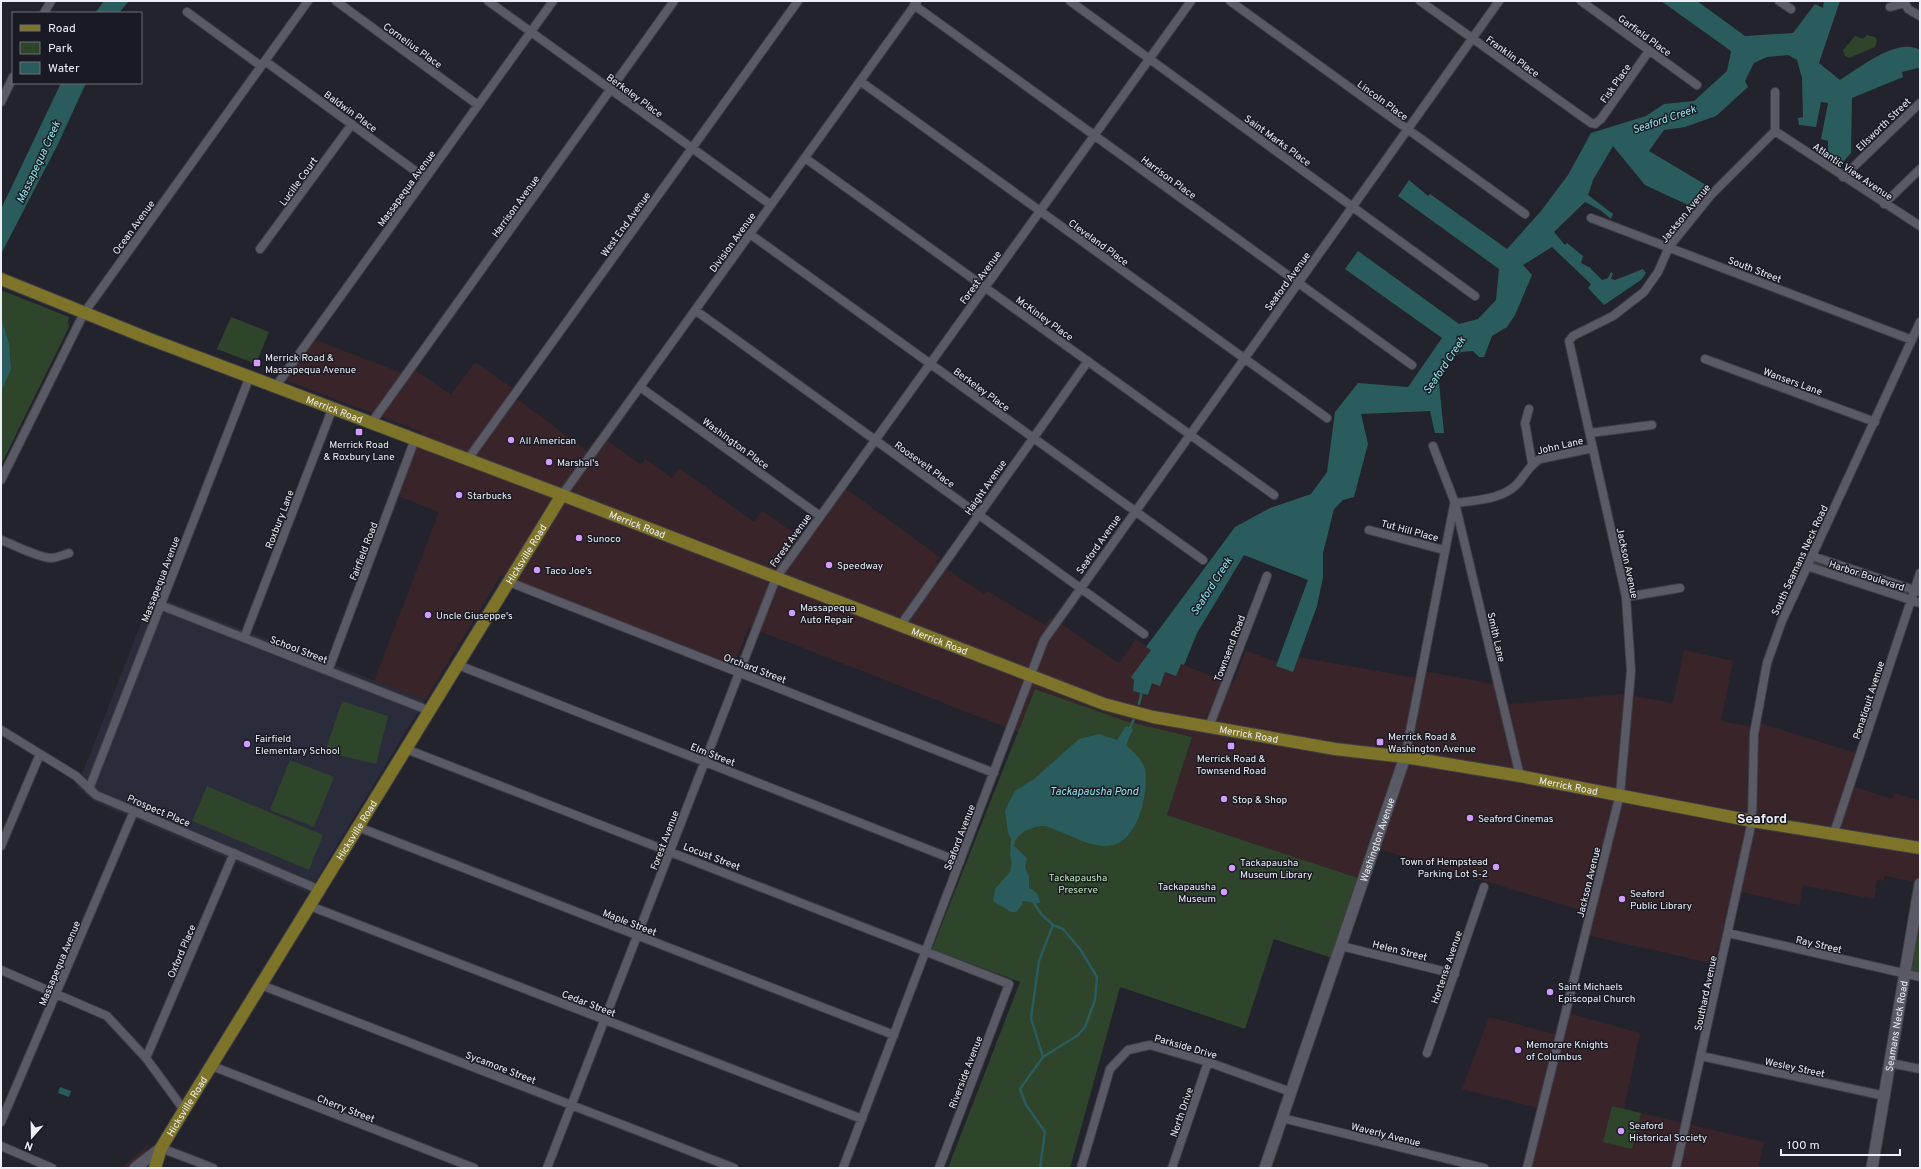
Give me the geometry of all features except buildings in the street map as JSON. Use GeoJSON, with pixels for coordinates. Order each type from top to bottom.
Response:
{"type":"FeatureCollection","features":[{"type":"Feature","properties":{"kind":"main road","name":"Merrick Road"},"geometry":{"type":"LineString","coordinates":[[1,279],[84,313],[333,407],[1104,704],[1153,717],[1209,727],[1335,749],[1405,758],[1520,776],[1620,794],[1752,821],[1920,848]]}},
{"type":"Feature","properties":{"kind":"main road","name":"Hicksville Road"},"geometry":{"type":"LineString","coordinates":[[156,1168],[162,1148],[184,1110],[562,495]]}},
{"type":"Feature","properties":{"kind":"street"},"geometry":{"type":"LineString","coordinates":[[45,12],[51,1]]}},
{"type":"Feature","properties":{"kind":"street","name":"Ocean Avenue"},"geometry":{"type":"LineString","coordinates":[[1,480],[84,313],[308,1]]}},
{"type":"Feature","properties":{"kind":"street","name":"Cornelius Place"},"geometry":{"type":"LineString","coordinates":[[336,1],[478,105]]}},
{"type":"Feature","properties":{"kind":"street","name":"Berkeley Place"},"geometry":{"type":"LineString","coordinates":[[488,1],[771,205]]}},
{"type":"Feature","properties":{"kind":"street","name":"Massapequa Avenue"},"geometry":{"type":"LineString","coordinates":[[276,386],[553,1]]}},
{"type":"Feature","properties":{"kind":"street","name":"Harrison Avenue"},"geometry":{"type":"LineString","coordinates":[[372,422],[674,1]]}},
{"type":"Feature","properties":{"kind":"street","name":"West End Avenue"},"geometry":{"type":"LineString","coordinates":[[468,459],[798,1]]}},
{"type":"Feature","properties":{"kind":"street","name":"Saint Marks Place"},"geometry":{"type":"LineString","coordinates":[[1070,1],[1475,296]]}},
{"type":"Feature","properties":{"kind":"street","name":"Forest Avenue"},"geometry":{"type":"LineString","coordinates":[[547,1168],[776,578],[1191,1]]}},
{"type":"Feature","properties":{"kind":"street","name":"Lincoln Place"},"geometry":{"type":"LineString","coordinates":[[1230,1],[1525,214]]}},
{"type":"Feature","properties":{"kind":"street","name":"Franklin Place"},"geometry":{"type":"LineString","coordinates":[[1420,1],[1587,121],[1595,124]]}},
{"type":"Feature","properties":{"kind":"street","name":"Seaford Avenue"},"geometry":{"type":"LineString","coordinates":[[843,1168],[1044,640],[1134,511],[1499,1]]}},
{"type":"Feature","properties":{"kind":"street","name":"Garfield Place"},"geometry":{"type":"LineString","coordinates":[[1580,1],[1697,85]]}},
{"type":"Feature","properties":{"kind":"street"},"geometry":{"type":"LineString","coordinates":[[1779,1],[1791,9]]}},
{"type":"Feature","properties":{"kind":"street"},"geometry":{"type":"LineString","coordinates":[[1890,7],[1906,2],[1908,9],[1920,16]]}},
{"type":"Feature","properties":{"kind":"street","name":"Division Avenue"},"geometry":{"type":"LineString","coordinates":[[562,495],[916,3]]}},
{"type":"Feature","properties":{"kind":"street","name":"Harrison Place"},"geometry":{"type":"LineString","coordinates":[[916,3],[1412,365]]}},
{"type":"Feature","properties":{"kind":"street","name":"Baldwin Place"},"geometry":{"type":"LineString","coordinates":[[188,12],[352,124],[425,178]]}},
{"type":"Feature","properties":{"kind":"street","name":"Fisk Place"},"geometry":{"type":"LineString","coordinates":[[1595,124],[1601,119],[1649,50]]}},
{"type":"Feature","properties":{"kind":"street"},"geometry":{"type":"LineString","coordinates":[[1,102],[4,90],[12,79]]}},
{"type":"Feature","properties":{"kind":"street","name":"Cleveland Place"},"geometry":{"type":"LineString","coordinates":[[860,82],[1327,418]]}},
{"type":"Feature","properties":{"kind":"street"},"geometry":{"type":"LineString","coordinates":[[1775,92],[1775,131]]}},
{"type":"Feature","properties":{"kind":"street","name":"Ellsworth Street"},"geometry":{"type":"LineString","coordinates":[[1843,177],[1920,102]]}},
{"type":"Feature","properties":{"kind":"street","name":"Lucille Court"},"geometry":{"type":"LineString","coordinates":[[260,249],[352,124]]}},
{"type":"Feature","properties":{"kind":"street","name":"Atlantic View Avenue"},"geometry":{"type":"LineString","coordinates":[[1775,131],[1884,204],[1920,226]]}},
{"type":"Feature","properties":{"kind":"street","name":"Jackson Avenue"},"geometry":{"type":"LineString","coordinates":[[1527,1168],[1620,794],[1631,671],[1626,597],[1571,349],[1570,338],[1613,316],[1644,292],[1658,272],[1669,247],[1710,196],[1775,131]]}},
{"type":"Feature","properties":{"kind":"street","name":"McKinley Place"},"geometry":{"type":"LineString","coordinates":[[805,158],[1274,495]]}},
{"type":"Feature","properties":{"kind":"street"},"geometry":{"type":"LineString","coordinates":[[1884,204],[1920,169]]}},
{"type":"Feature","properties":{"kind":"street","name":"South Street"},"geometry":{"type":"LineString","coordinates":[[1591,218],[1912,340]]}},
{"type":"Feature","properties":{"kind":"street","name":"Berkeley Place"},"geometry":{"type":"LineString","coordinates":[[750,234],[1203,560]]}},
{"type":"Feature","properties":{"kind":"street","name":"Roosevelt Place"},"geometry":{"type":"LineString","coordinates":[[695,310],[1144,634]]}},
{"type":"Feature","properties":{"kind":"street","name":"South Seamans Neck Road"},"geometry":{"type":"LineString","coordinates":[[1752,821],[1754,734],[1767,663],[1782,621],[1920,322]]}},
{"type":"Feature","properties":{"kind":"street","name":"Wansers Lane"},"geometry":{"type":"LineString","coordinates":[[1705,359],[1875,422]]}},
{"type":"Feature","properties":{"kind":"street","name":"Haight Avenue"},"geometry":{"type":"LineString","coordinates":[[900,626],[1088,361]]}},
{"type":"Feature","properties":{"kind":"street","name":"Massapequa Avenue"},"geometry":{"type":"LineString","coordinates":[[89,789],[250,376]]}},
{"type":"Feature","properties":{"kind":"street","name":"Washington Place"},"geometry":{"type":"LineString","coordinates":[[640,386],[820,516]]}},
{"type":"Feature","properties":{"kind":"street","name":"Roxbury Lane"},"geometry":{"type":"LineString","coordinates":[[244,638],[333,407]]}},
{"type":"Feature","properties":{"kind":"street","name":"John Lane"},"geometry":{"type":"LineString","coordinates":[[1529,410],[1525,423],[1532,463]]}},
{"type":"Feature","properties":{"kind":"street"},"geometry":{"type":"LineString","coordinates":[[1590,433],[1652,426]]}},
{"type":"Feature","properties":{"kind":"street","name":"Fairfield Road"},"geometry":{"type":"LineString","coordinates":[[328,671],[415,439]]}},
{"type":"Feature","properties":{"kind":"street","name":"Smith Lane"},"geometry":{"type":"LineString","coordinates":[[1433,446],[1455,503],[1520,776]]}},
{"type":"Feature","properties":{"kind":"street","name":"John Lane"},"geometry":{"type":"LineString","coordinates":[[1455,503],[1486,499],[1503,494],[1518,482],[1532,463],[1540,459],[1593,448]]}},
{"type":"Feature","properties":{"kind":"street","name":"Washington Avenue"},"geometry":{"type":"LineString","coordinates":[[1265,1168],[1405,758],[1444,550],[1455,503]]}},
{"type":"Feature","properties":{"kind":"street","name":"Tut Hill Place"},"geometry":{"type":"LineString","coordinates":[[1369,530],[1444,550]]}},
{"type":"Feature","properties":{"kind":"street"},"geometry":{"type":"LineString","coordinates":[[1,540],[47,557],[60,557],[69,553]]}},
{"type":"Feature","properties":{"kind":"street","name":"Harbor Boulevard"},"geometry":{"type":"LineString","coordinates":[[1812,556],[1917,591]]}},
{"type":"Feature","properties":{"kind":"street","name":"Harbor Boulevard"},"geometry":{"type":"LineString","coordinates":[[1807,566],[1920,603]]}},
{"type":"Feature","properties":{"kind":"street","name":"Penatiquit Avenue"},"geometry":{"type":"LineString","coordinates":[[1834,833],[1911,600],[1917,591],[1920,573]]}},
{"type":"Feature","properties":{"kind":"street","name":"Townsend Road"},"geometry":{"type":"LineString","coordinates":[[1209,727],[1267,576]]}},
{"type":"Feature","properties":{"kind":"street","name":"Orchard Street"},"geometry":{"type":"LineString","coordinates":[[509,582],[994,772]]}},
{"type":"Feature","properties":{"kind":"street"},"geometry":{"type":"LineString","coordinates":[[1626,597],[1680,588]]}},
{"type":"Feature","properties":{"kind":"street","name":"School Street"},"geometry":{"type":"LineString","coordinates":[[160,605],[430,711]]}},
{"type":"Feature","properties":{"kind":"street","name":"Elm Street"},"geometry":{"type":"LineString","coordinates":[[458,665],[960,862]]}},
{"type":"Feature","properties":{"kind":"street","name":"Prospect Place"},"geometry":{"type":"LineString","coordinates":[[1,730],[76,776],[96,795],[320,890]]}},
{"type":"Feature","properties":{"kind":"street","name":"Locust Street"},"geometry":{"type":"LineString","coordinates":[[406,749],[926,950],[1009,984]]}},
{"type":"Feature","properties":{"kind":"street"},"geometry":{"type":"LineString","coordinates":[[1,846],[40,754]]}},
{"type":"Feature","properties":{"kind":"street","name":"Massapequa Avenue"},"geometry":{"type":"LineString","coordinates":[[1,1122],[134,811]]}},
{"type":"Feature","properties":{"kind":"street","name":"Southard Avenue"},"geometry":{"type":"LineString","coordinates":[[1676,1168],[1752,821]]}},
{"type":"Feature","properties":{"kind":"street","name":"Maple Street"},"geometry":{"type":"LineString","coordinates":[[358,827],[894,1035]]}},
{"type":"Feature","properties":{"kind":"street","name":"Oxford Place"},"geometry":{"type":"LineString","coordinates":[[146,1058],[234,853]]}},
{"type":"Feature","properties":{"kind":"street","name":"Seamans Neck Road"},"geometry":{"type":"LineString","coordinates":[[1872,1168],[1906,975],[1920,884]]}},
{"type":"Feature","properties":{"kind":"street","name":"Hortense Avenue"},"geometry":{"type":"LineString","coordinates":[[1427,1053],[1484,887]]}},
{"type":"Feature","properties":{"kind":"street","name":"Cedar Street"},"geometry":{"type":"LineString","coordinates":[[310,906],[862,1119]]}},
{"type":"Feature","properties":{"kind":"street","name":"Ray Street"},"geometry":{"type":"LineString","coordinates":[[1728,933],[1920,977]]}},
{"type":"Feature","properties":{"kind":"street","name":"Helen Street"},"geometry":{"type":"LineString","coordinates":[[1341,946],[1454,974]]}},
{"type":"Feature","properties":{"kind":"street"},"geometry":{"type":"LineString","coordinates":[[1,970],[107,1016],[146,1058],[184,1110]]}},
{"type":"Feature","properties":{"kind":"street","name":"Riverside Avenue"},"geometry":{"type":"LineString","coordinates":[[939,1168],[1009,984]]}},
{"type":"Feature","properties":{"kind":"street","name":"Sycamore Street"},"geometry":{"type":"LineString","coordinates":[[261,985],[734,1168]]}},
{"type":"Feature","properties":{"kind":"street","name":"Parkside Drive"},"geometry":{"type":"LineString","coordinates":[[1081,1168],[1110,1069],[1128,1050],[1150,1045],[1208,1062],[1291,1092]]}},
{"type":"Feature","properties":{"kind":"street","name":"Wesley Street"},"geometry":{"type":"LineString","coordinates":[[1701,1056],[1885,1096]]}},
{"type":"Feature","properties":{"kind":"street","name":"North Drive"},"geometry":{"type":"LineString","coordinates":[[1172,1168],[1208,1062]]}},
{"type":"Feature","properties":{"kind":"street"},"geometry":{"type":"LineString","coordinates":[[1890,1063],[1920,1069]]}},
{"type":"Feature","properties":{"kind":"street","name":"Cherry Street"},"geometry":{"type":"LineString","coordinates":[[212,1066],[474,1168]]}},
{"type":"Feature","properties":{"kind":"street","name":"Waverly Avenue"},"geometry":{"type":"LineString","coordinates":[[1282,1118],[1484,1168]]}},
{"type":"Feature","properties":{"kind":"street"},"geometry":{"type":"LineString","coordinates":[[1,1146],[52,1168]]}},
{"type":"Feature","properties":{"kind":"street"},"geometry":{"type":"LineString","coordinates":[[135,1168],[162,1148],[213,1168]]}},
{"type":"Feature","properties":{"kind":"shaded area"},"geometry":{"type":"Polygon","coordinates":[[[313,339],[402,373],[408,365],[451,395],[475,362],[512,388],[509,393],[587,451],[599,434],[641,465],[645,459],[672,478],[679,468],[754,522],[762,511],[807,542],[846,489],[940,557],[936,562],[984,594],[987,591],[1045,625],[1051,617],[1119,663],[1136,639],[1151,650],[1132,676],[1134,680],[1133,691],[1148,695],[1152,683],[1165,672],[1181,664],[1233,684],[1246,651],[1278,662],[1276,665],[1293,672],[1298,657],[1417,678],[1423,671],[1494,684],[1500,705],[1622,694],[1673,703],[1684,650],[1733,661],[1721,721],[1759,728],[1760,723],[1856,753],[1846,784],[1892,799],[1894,793],[1920,801],[1920,937],[1907,935],[1916,882],[1885,876],[1883,881],[1877,880],[1874,899],[1803,885],[1800,905],[1732,890],[1715,964],[1582,934],[1587,912],[1369,846],[1358,878],[1167,815],[1192,737],[1126,721],[1035,689],[1018,732],[749,627],[734,665],[501,575],[425,700],[374,681],[439,512],[398,496],[422,432],[283,379],[313,339]]]}},
{"type":"Feature","properties":{"kind":"shaded area","name":"Fairfield Elementary School"},"geometry":{"type":"Polygon","coordinates":[[[152,595],[425,700],[308,893],[95,802],[77,787],[152,595]]]}},
{"type":"Feature","properties":{"kind":"shaded area"},"geometry":{"type":"Polygon","coordinates":[[[1564,1012],[1640,1033],[1624,1109],[1764,1142],[1758,1168],[1528,1168],[1543,1109],[1462,1089],[1489,1017],[1559,1035],[1564,1012]]]}},
{"type":"Feature","properties":{"kind":"shaded area"},"geometry":{"type":"Polygon","coordinates":[[[149,1143],[142,1168],[121,1168],[149,1143]]]}},
{"type":"Feature","properties":{"kind":"green space"},"geometry":{"type":"Polygon","coordinates":[[[1867,35],[1875,37],[1877,40],[1875,47],[1849,58],[1845,56],[1843,50],[1855,36],[1863,39],[1867,35]]]}},
{"type":"Feature","properties":{"kind":"green space"},"geometry":{"type":"Polygon","coordinates":[[[1,290],[69,317],[69,327],[1,465],[1,290]]]}},
{"type":"Feature","properties":{"kind":"green space"},"geometry":{"type":"Polygon","coordinates":[[[231,317],[269,332],[256,364],[217,349],[231,317]]]}},
{"type":"Feature","properties":{"kind":"green space"},"geometry":{"type":"Polygon","coordinates":[[[1813,558],[1912,591],[1909,598],[1810,565],[1813,558]]]}},
{"type":"Feature","properties":{"kind":"green space","name":"Tackapausha Preserve"},"geometry":{"type":"Polygon","coordinates":[[[1035,689],[1126,721],[1192,737],[1167,815],[1358,878],[1332,958],[1274,939],[1245,1029],[1120,987],[1070,1168],[948,1168],[1020,982],[932,949],[1035,689]]]}},
{"type":"Feature","properties":{"kind":"green space"},"geometry":{"type":"Polygon","coordinates":[[[342,701],[388,716],[376,764],[325,752],[342,701]]]}},
{"type":"Feature","properties":{"kind":"green space"},"geometry":{"type":"Polygon","coordinates":[[[290,760],[334,777],[314,827],[270,810],[290,760]]]}},
{"type":"Feature","properties":{"kind":"green space"},"geometry":{"type":"Polygon","coordinates":[[[207,786],[323,835],[309,870],[192,821],[207,786]]]}},
{"type":"Feature","properties":{"kind":"green space"},"geometry":{"type":"Polygon","coordinates":[[[1914,936],[1920,937],[1920,977],[1909,975],[1914,936]]]}},
{"type":"Feature","properties":{"kind":"green space"},"geometry":{"type":"Polygon","coordinates":[[[1612,1106],[1641,1113],[1632,1149],[1603,1142],[1612,1106]]]}},
{"type":"Feature","properties":{"kind":"water"},"geometry":{"type":"Polygon","coordinates":[[[104,1],[129,1],[120,12],[96,12],[104,1]]]}},
{"type":"Feature","properties":{"kind":"water"},"geometry":{"type":"Polygon","coordinates":[[[1661,1],[1697,1],[1745,36],[1793,33],[1815,4],[1823,8],[1824,1],[1840,1],[1819,63],[1840,80],[1879,56],[1890,51],[1911,47],[1920,50],[1920,71],[1918,68],[1902,72],[1903,77],[1852,98],[1851,153],[1843,162],[1828,152],[1828,141],[1821,139],[1828,103],[1821,102],[1816,127],[1799,125],[1798,118],[1803,117],[1802,78],[1797,60],[1788,55],[1767,57],[1754,63],[1745,81],[1748,87],[1716,116],[1685,127],[1664,130],[1649,151],[1706,185],[1690,206],[1645,185],[1613,146],[1593,180],[1588,195],[1613,214],[1611,219],[1600,210],[1585,202],[1554,232],[1565,245],[1567,243],[1583,256],[1581,263],[1591,268],[1602,280],[1608,278],[1611,272],[1613,273],[1611,279],[1615,280],[1643,269],[1646,273],[1641,280],[1604,305],[1588,288],[1591,284],[1552,247],[1523,265],[1532,275],[1515,315],[1507,327],[1492,336],[1484,357],[1479,357],[1473,351],[1461,352],[1442,366],[1439,383],[1444,433],[1435,433],[1430,411],[1361,414],[1368,444],[1354,497],[1343,500],[1334,509],[1323,553],[1323,577],[1317,606],[1293,672],[1276,666],[1308,580],[1244,555],[1197,633],[1184,665],[1181,664],[1176,676],[1165,672],[1160,686],[1152,683],[1148,695],[1133,691],[1134,680],[1131,677],[1151,650],[1146,647],[1235,527],[1270,508],[1311,494],[1327,472],[1335,412],[1358,383],[1408,387],[1442,338],[1345,269],[1358,251],[1459,324],[1478,319],[1496,300],[1499,269],[1398,196],[1409,180],[1428,196],[1430,194],[1507,249],[1541,211],[1568,175],[1591,133],[1646,116],[1664,104],[1694,101],[1727,71],[1731,51],[1661,1]]]}},
{"type":"Feature","properties":{"kind":"water","name":"Massapequa Creek"},"geometry":{"type":"Polygon","coordinates":[[[61,84],[86,84],[58,144],[1,254],[1,209],[61,84]]]}},
{"type":"Feature","properties":{"kind":"water"},"geometry":{"type":"Polygon","coordinates":[[[1,317],[9,344],[11,369],[1,392],[1,317]]]}},
{"type":"Feature","properties":{"kind":"water","name":"Tackapausha Pond"},"geometry":{"type":"Polygon","coordinates":[[[1126,726],[1133,729],[1126,745],[1142,762],[1145,769],[1146,779],[1143,803],[1134,827],[1127,836],[1118,843],[1108,846],[1094,845],[1046,826],[1034,827],[1025,831],[1017,837],[1014,846],[1027,858],[1025,868],[1029,876],[1029,888],[1034,890],[1037,894],[1040,903],[1022,901],[1022,905],[1016,912],[1011,912],[993,901],[995,889],[1010,872],[1012,862],[1010,857],[1011,839],[1008,833],[1005,810],[1015,791],[1034,779],[1079,739],[1099,734],[1117,740],[1126,726]]]}},
{"type":"Feature","properties":{"kind":"water"},"geometry":{"type":"Polygon","coordinates":[[[60,1087],[71,1091],[69,1097],[58,1093],[60,1087]]]}},
{"type":"Feature","properties":{"kind":"waterway","name":"Seaford Creek"},"geometry":{"type":"LineString","coordinates":[[1139,704],[1142,691]]}},
{"type":"Feature","properties":{"kind":"waterway","name":"Seaford Creek"},"geometry":{"type":"LineString","coordinates":[[1129,730],[1134,719]]}},
{"type":"Feature","properties":{"kind":"waterway","name":"Seaford Creek"},"geometry":{"type":"LineString","coordinates":[[1033,901],[1041,914],[1053,925],[1063,929],[1080,949],[1097,977],[1095,1000],[1085,1027],[1078,1035],[1043,1057],[1020,1089],[1026,1105],[1045,1132],[1040,1168]]}},
{"type":"Feature","properties":{"kind":"waterway"},"geometry":{"type":"LineString","coordinates":[[1043,1057],[1031,1018],[1039,961],[1053,925]]}},
{"type":"Feature","properties":{"kind":"place","name":"Merrick Road & Massapequa Avenue"},"geometry":{"type":"Point","coordinates":[257,363]}},
{"type":"Feature","properties":{"kind":"place","name":"Merrick Road & Roxbury Lane"},"geometry":{"type":"Point","coordinates":[359,432]}},
{"type":"Feature","properties":{"kind":"place","name":"All American"},"geometry":{"type":"Point","coordinates":[511,440]}},
{"type":"Feature","properties":{"kind":"place","name":"Marshal's"},"geometry":{"type":"Point","coordinates":[549,462]}},
{"type":"Feature","properties":{"kind":"place","name":"Starbucks"},"geometry":{"type":"Point","coordinates":[459,495]}},
{"type":"Feature","properties":{"kind":"place","name":"Sunoco"},"geometry":{"type":"Point","coordinates":[579,538]}},
{"type":"Feature","properties":{"kind":"place","name":"Speedway"},"geometry":{"type":"Point","coordinates":[829,565]}},
{"type":"Feature","properties":{"kind":"place","name":"Taco Joe's"},"geometry":{"type":"Point","coordinates":[537,570]}},
{"type":"Feature","properties":{"kind":"place","name":"Massapequa Auto Repair"},"geometry":{"type":"Point","coordinates":[792,613]}},
{"type":"Feature","properties":{"kind":"place","name":"Uncle Giuseppe's"},"geometry":{"type":"Point","coordinates":[428,615]}},
{"type":"Feature","properties":{"kind":"place","name":"Merrick Road & Washington Avenue"},"geometry":{"type":"Point","coordinates":[1380,742]}},
{"type":"Feature","properties":{"kind":"place","name":"Fairfield Elementary School"},"geometry":{"type":"Point","coordinates":[247,744]}},
{"type":"Feature","properties":{"kind":"place","name":"Merrick Road & Townsend Road"},"geometry":{"type":"Point","coordinates":[1231,746]}},
{"type":"Feature","properties":{"kind":"place","name":"Stop & Shop"},"geometry":{"type":"Point","coordinates":[1224,799]}},
{"type":"Feature","properties":{"kind":"place","name":"Seaford Cinemas"},"geometry":{"type":"Point","coordinates":[1470,818]}},
{"type":"Feature","properties":{"kind":"place","name":"Town of Hempstead Parking Lot S-2"},"geometry":{"type":"Point","coordinates":[1496,867]}},
{"type":"Feature","properties":{"kind":"place","name":"Tackapausha Museum Library"},"geometry":{"type":"Point","coordinates":[1232,868]}},
{"type":"Feature","properties":{"kind":"place","name":"Tackapausha Museum"},"geometry":{"type":"Point","coordinates":[1224,892]}},
{"type":"Feature","properties":{"kind":"place","name":"Seaford Public Library"},"geometry":{"type":"Point","coordinates":[1622,899]}},
{"type":"Feature","properties":{"kind":"place","name":"Saint Michaels Episcopal Church"},"geometry":{"type":"Point","coordinates":[1550,992]}},
{"type":"Feature","properties":{"kind":"place","name":"Memorare Knights of Columbus"},"geometry":{"type":"Point","coordinates":[1518,1050]}},
{"type":"Feature","properties":{"kind":"place","name":"Seaford Historical Society"},"geometry":{"type":"Point","coordinates":[1621,1131]}},
{"type":"Feature","properties":{"kind":"district","name":"Seaford"},"geometry":{"type":"Point","coordinates":[1762,818]}}]}
